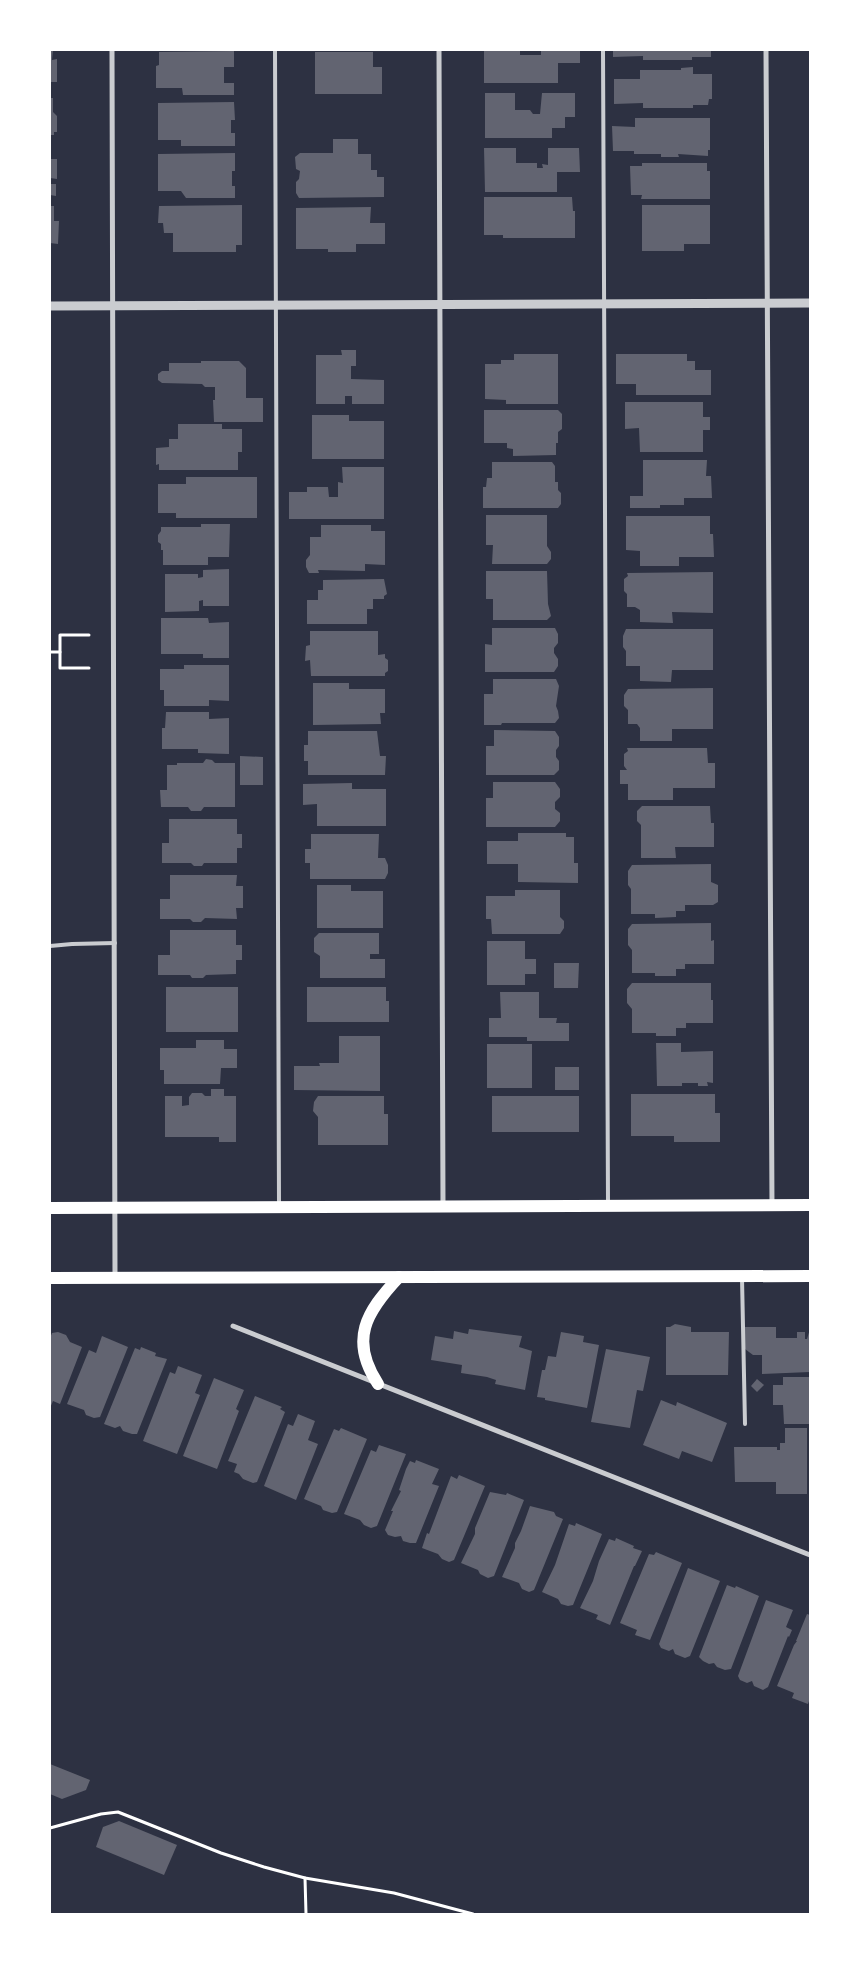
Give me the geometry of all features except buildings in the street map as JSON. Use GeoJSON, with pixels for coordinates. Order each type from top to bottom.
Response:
{"type":"FeatureCollection","features":[{"type":"Feature","properties":{"kind":"main road"},"geometry":{"type":"LineString","coordinates":[[50,1208],[810,1205]]}},
{"type":"Feature","properties":{"kind":"main road"},"geometry":{"type":"LineString","coordinates":[[50,1278],[810,1276]]}},
{"type":"Feature","properties":{"kind":"main road"},"geometry":{"type":"LineString","coordinates":[[378,1384],[368,1369],[364,1357],[362,1344],[364,1331],[367,1320],[376,1305],[398,1277]]}},
{"type":"Feature","properties":{"kind":"street"},"geometry":{"type":"LineString","coordinates":[[112,50],[116,1278]]}},
{"type":"Feature","properties":{"kind":"street"},"geometry":{"type":"LineString","coordinates":[[439,50],[444,1206]]}},
{"type":"Feature","properties":{"kind":"street"},"geometry":{"type":"LineString","coordinates":[[766,50],[772,1205]]}},
{"type":"Feature","properties":{"kind":"street"},"geometry":{"type":"LineString","coordinates":[[50,306],[810,303]]}},
{"type":"Feature","properties":{"kind":"street"},"geometry":{"type":"LineString","coordinates":[[233,1326],[810,1556]]}},
{"type":"Feature","properties":{"kind":"lane"},"geometry":{"type":"LineString","coordinates":[[275,50],[279,1207]]}},
{"type":"Feature","properties":{"kind":"lane"},"geometry":{"type":"LineString","coordinates":[[603,50],[608,1206]]}},
{"type":"Feature","properties":{"kind":"lane"},"geometry":{"type":"LineString","coordinates":[[50,946],[115,943]]}},
{"type":"Feature","properties":{"kind":"lane"},"geometry":{"type":"LineString","coordinates":[[742,1276],[745,1424]]}},
{"type":"Feature","properties":{"kind":"path"},"geometry":{"type":"LineString","coordinates":[[89,635],[60,635],[60,668],[89,668]]}},
{"type":"Feature","properties":{"kind":"path"},"geometry":{"type":"LineString","coordinates":[[50,652],[60,652]]}},
{"type":"Feature","properties":{"kind":"path"},"geometry":{"type":"LineString","coordinates":[[50,1828],[101,1814],[118,1812],[244,1861],[305,1878],[394,1893],[472,1914]]}},
{"type":"Feature","properties":{"kind":"path"},"geometry":{"type":"LineString","coordinates":[[305,1878],[306,1914]]}}]}
